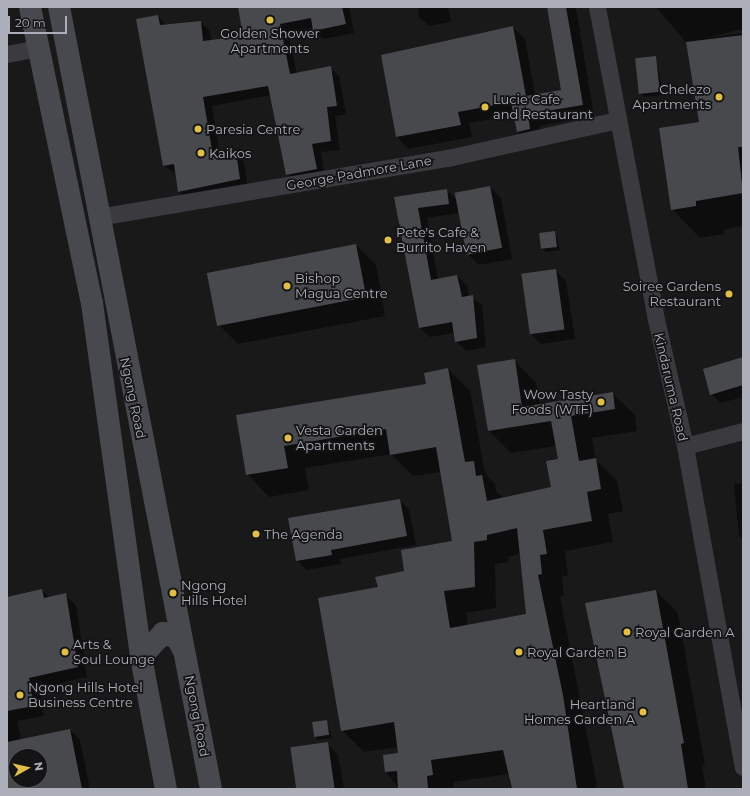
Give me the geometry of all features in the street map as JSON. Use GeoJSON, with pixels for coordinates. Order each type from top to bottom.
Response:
{"type":"FeatureCollection","features":[{"type":"Feature","properties":{"kind":"main road","name":"Ngong Road"},"geometry":{"type":"LineString","coordinates":[[30,7],[92,303],[141,657],[166,789]]}},
{"type":"Feature","properties":{"kind":"main road","name":"Ngong Road"},"geometry":{"type":"LineString","coordinates":[[59,7],[98,217],[211,789]]}},
{"type":"Feature","properties":{"kind":"main road"},"geometry":{"type":"LineString","coordinates":[[141,657],[163,633],[177,638],[184,651]]}},
{"type":"Feature","properties":{"kind":"street","name":"Kindaruma Road"},"geometry":{"type":"LineString","coordinates":[[597,7],[654,315],[685,446],[743,767]]}},
{"type":"Feature","properties":{"kind":"street"},"geometry":{"type":"LineString","coordinates":[[7,54],[38,48]]}},
{"type":"Feature","properties":{"kind":"street","name":"George Padmore Lane"},"geometry":{"type":"LineString","coordinates":[[98,217],[452,157],[618,120]]}},
{"type":"Feature","properties":{"kind":"street"},"geometry":{"type":"LineString","coordinates":[[685,446],[743,431]]}},
{"type":"Feature","properties":{"kind":"building"},"geometry":{"type":"Polygon","coordinates":[[[238,7],[342,7],[346,24],[313,31],[311,18],[280,24],[290,74],[331,66],[337,106],[327,107],[331,141],[312,144],[317,169],[286,175],[268,86],[203,97],[213,156],[236,152],[240,179],[178,192],[174,164],[163,166],[136,19],[158,15],[160,25],[201,21],[203,41],[243,36],[238,7]]]}},
{"type":"Feature","properties":{"kind":"building"},"geometry":{"type":"Polygon","coordinates":[[[547,7],[566,7],[583,105],[528,114],[530,129],[517,132],[511,102],[458,112],[461,125],[396,137],[381,55],[513,26],[526,96],[561,90],[547,7]]]}},
{"type":"Feature","properties":{"kind":"building","name":"Chelezo Apartments"},"geometry":{"type":"Polygon","coordinates":[[[743,35],[743,147],[738,147],[743,193],[696,201],[696,206],[671,210],[659,128],[699,122],[686,42],[743,35]]]}},
{"type":"Feature","properties":{"kind":"building"},"geometry":{"type":"Polygon","coordinates":[[[656,56],[660,92],[639,94],[635,58],[656,56]]]}},
{"type":"Feature","properties":{"kind":"building"},"geometry":{"type":"Polygon","coordinates":[[[490,186],[502,248],[467,255],[455,193],[490,186]]]}},
{"type":"Feature","properties":{"kind":"building"},"geometry":{"type":"Polygon","coordinates":[[[447,189],[449,204],[418,208],[431,280],[457,275],[462,297],[473,295],[477,338],[455,342],[452,322],[419,328],[394,197],[447,189]]]}},
{"type":"Feature","properties":{"kind":"building"},"geometry":{"type":"Polygon","coordinates":[[[555,231],[557,247],[541,249],[539,233],[555,231]]]}},
{"type":"Feature","properties":{"kind":"building","name":"Bishop Magua Centre"},"geometry":{"type":"Polygon","coordinates":[[[356,244],[366,297],[217,326],[207,273],[356,244]]]}},
{"type":"Feature","properties":{"kind":"building"},"geometry":{"type":"Polygon","coordinates":[[[556,269],[564,329],[530,334],[521,274],[556,269]]]}},
{"type":"Feature","properties":{"kind":"building"},"geometry":{"type":"Polygon","coordinates":[[[743,357],[743,385],[710,395],[703,369],[743,357]]]}},
{"type":"Feature","properties":{"kind":"building"},"geometry":{"type":"Polygon","coordinates":[[[515,359],[522,407],[613,392],[615,409],[571,416],[579,461],[596,458],[601,489],[587,492],[592,521],[543,530],[547,554],[540,555],[542,574],[538,575],[563,695],[577,789],[512,789],[503,750],[431,760],[433,775],[427,776],[428,789],[398,789],[397,771],[385,772],[383,755],[398,753],[394,722],[341,731],[318,598],[378,587],[375,577],[404,571],[401,550],[452,541],[436,447],[390,455],[386,429],[284,446],[288,468],[246,475],[236,415],[426,384],[424,373],[448,368],[465,462],[474,461],[476,476],[482,475],[487,501],[551,487],[546,461],[558,459],[551,421],[488,431],[477,365],[515,359]],[[517,528],[487,535],[487,540],[474,542],[475,587],[444,591],[450,628],[526,614],[517,528]]]}},
{"type":"Feature","properties":{"kind":"building"},"geometry":{"type":"Polygon","coordinates":[[[400,499],[407,536],[331,550],[332,555],[296,561],[288,518],[400,499]]]}},
{"type":"Feature","properties":{"kind":"building"},"geometry":{"type":"Polygon","coordinates":[[[42,589],[44,598],[66,593],[78,667],[29,678],[34,706],[7,711],[7,597],[42,589]]]}},
{"type":"Feature","properties":{"kind":"building"},"geometry":{"type":"Polygon","coordinates":[[[656,590],[684,743],[681,744],[688,789],[624,789],[585,603],[656,590]]]}},
{"type":"Feature","properties":{"kind":"building"},"geometry":{"type":"Polygon","coordinates":[[[327,720],[329,735],[314,737],[312,722],[327,720]]]}},
{"type":"Feature","properties":{"kind":"building"},"geometry":{"type":"Polygon","coordinates":[[[70,729],[82,789],[7,789],[7,742],[70,729]]]}},
{"type":"Feature","properties":{"kind":"building"},"geometry":{"type":"Polygon","coordinates":[[[328,742],[335,789],[296,789],[290,747],[328,742]]]}},
{"type":"Feature","properties":{"kind":"place","name":"Golden Shower Apartments"},"geometry":{"type":"Point","coordinates":[270,20]}},
{"type":"Feature","properties":{"kind":"place","name":"Chelezo Apartments"},"geometry":{"type":"Point","coordinates":[719,97]}},
{"type":"Feature","properties":{"kind":"place","name":"Lucie Cafe and Restaurant"},"geometry":{"type":"Point","coordinates":[485,107]}},
{"type":"Feature","properties":{"kind":"place","name":"Paresia Centre"},"geometry":{"type":"Point","coordinates":[198,129]}},
{"type":"Feature","properties":{"kind":"place","name":"Kaikos"},"geometry":{"type":"Point","coordinates":[201,153]}},
{"type":"Feature","properties":{"kind":"place","name":"Pete's Cafe & Burrito Haven"},"geometry":{"type":"Point","coordinates":[388,240]}},
{"type":"Feature","properties":{"kind":"place","name":"Bishop Magua Centre"},"geometry":{"type":"Point","coordinates":[287,286]}},
{"type":"Feature","properties":{"kind":"place","name":"Soiree Gardens Restaurant"},"geometry":{"type":"Point","coordinates":[729,294]}},
{"type":"Feature","properties":{"kind":"place","name":"Wow Tasty Foods (WTF)"},"geometry":{"type":"Point","coordinates":[601,402]}},
{"type":"Feature","properties":{"kind":"place","name":"Vesta Garden Apartments"},"geometry":{"type":"Point","coordinates":[288,438]}},
{"type":"Feature","properties":{"kind":"place","name":"The Agenda"},"geometry":{"type":"Point","coordinates":[256,534]}},
{"type":"Feature","properties":{"kind":"place","name":"Ngong Hills Hotel"},"geometry":{"type":"Point","coordinates":[173,593]}},
{"type":"Feature","properties":{"kind":"place","name":"Royal Garden A"},"geometry":{"type":"Point","coordinates":[627,632]}},
{"type":"Feature","properties":{"kind":"place","name":"Arts & Soul Lounge"},"geometry":{"type":"Point","coordinates":[65,652]}},
{"type":"Feature","properties":{"kind":"place","name":"Royal Garden B"},"geometry":{"type":"Point","coordinates":[519,652]}},
{"type":"Feature","properties":{"kind":"place","name":"Ngong Hills Hotel Business Centre"},"geometry":{"type":"Point","coordinates":[20,695]}},
{"type":"Feature","properties":{"kind":"place","name":"Heartland Homes Garden A"},"geometry":{"type":"Point","coordinates":[643,712]}}]}
